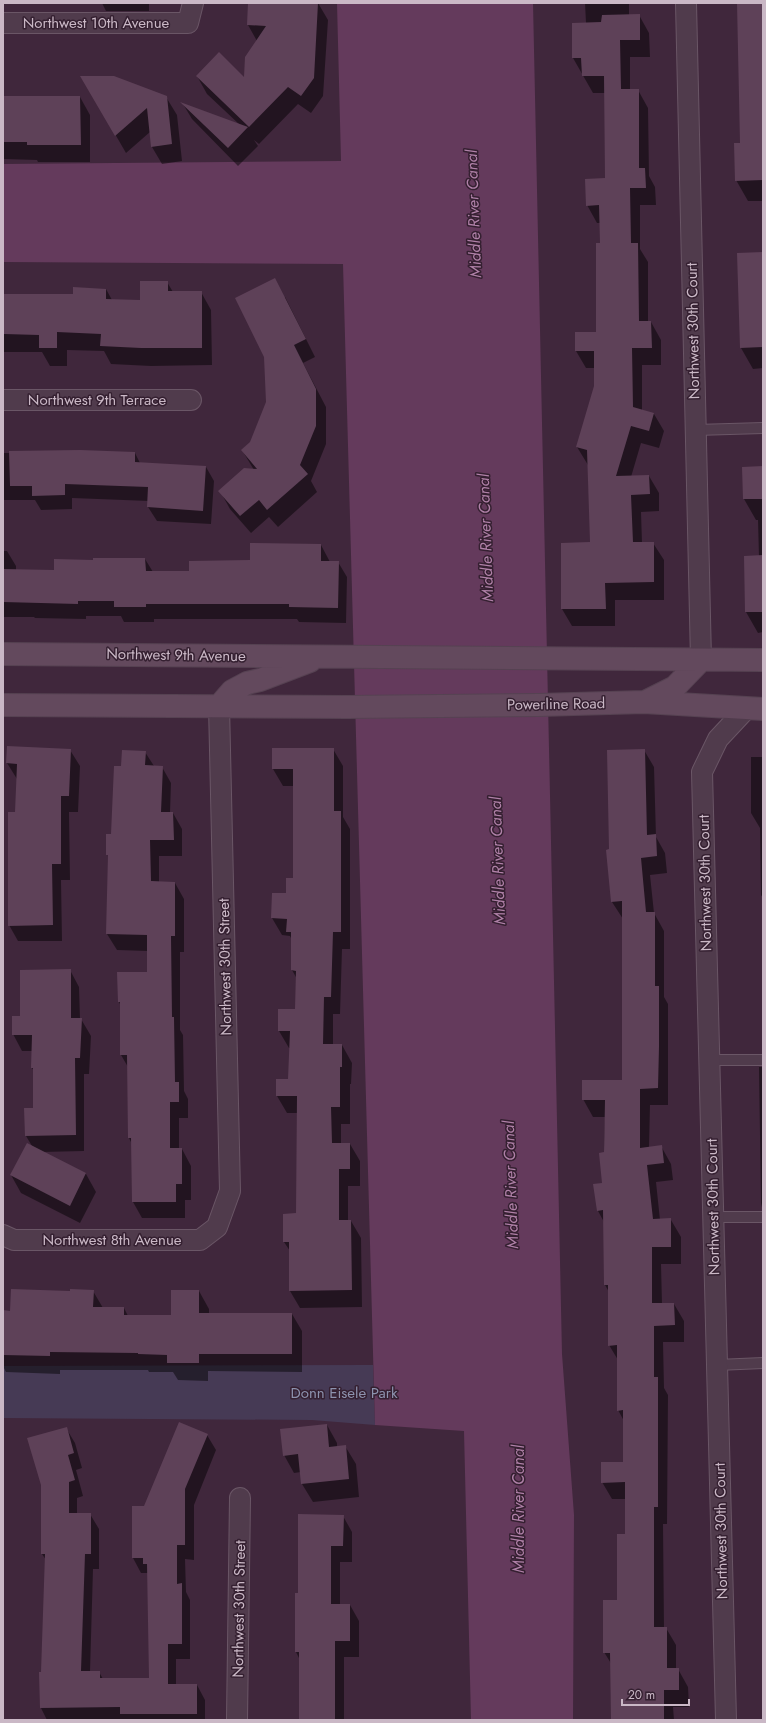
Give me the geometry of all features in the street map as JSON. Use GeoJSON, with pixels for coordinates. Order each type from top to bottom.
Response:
{"type":"FeatureCollection","features":[{"type":"Feature","properties":{"kind":"main road","name":"Northwest 9th Avenue"},"geometry":{"type":"LineString","coordinates":[[3,654],[701,660]]}},
{"type":"Feature","properties":{"kind":"main road"},"geometry":{"type":"LineString","coordinates":[[3,705],[219,706],[232,691],[247,683],[260,680],[322,657]]}},
{"type":"Feature","properties":{"kind":"main road"},"geometry":{"type":"LineString","coordinates":[[644,702],[675,687],[701,660],[763,660]]}},
{"type":"Feature","properties":{"kind":"main road","name":"Powerline Road"},"geometry":{"type":"LineString","coordinates":[[219,706],[539,705],[644,702],[754,709]]}},
{"type":"Feature","properties":{"kind":"street","name":"Northwest 10th Avenue"},"geometry":{"type":"LineString","coordinates":[[3,24],[188,23],[193,3]]}},
{"type":"Feature","properties":{"kind":"street","name":"Northwest 30th Court"},"geometry":{"type":"LineString","coordinates":[[686,3],[701,660]]}},
{"type":"Feature","properties":{"kind":"street","name":"Northwest 9th Terrace"},"geometry":{"type":"LineString","coordinates":[[3,400],[191,400]]}},
{"type":"Feature","properties":{"kind":"street","name":"Northwest 30th Street"},"geometry":{"type":"LineString","coordinates":[[217,1227],[230,1191],[219,706]]}},
{"type":"Feature","properties":{"kind":"street","name":"Northwest 30th Court"},"geometry":{"type":"LineString","coordinates":[[726,1720],[702,772],[718,739],[754,709]]}},
{"type":"Feature","properties":{"kind":"street","name":"Northwest 8th Avenue"},"geometry":{"type":"LineString","coordinates":[[3,1235],[14,1240],[200,1240],[217,1227]]}},
{"type":"Feature","properties":{"kind":"street","name":"Northwest 30th Street"},"geometry":{"type":"LineString","coordinates":[[237,1720],[240,1498]]}},
{"type":"Feature","properties":{"kind":"lane"},"geometry":{"type":"LineString","coordinates":[[696,430],[763,428]]}},
{"type":"Feature","properties":{"kind":"lane"},"geometry":{"type":"LineString","coordinates":[[709,1060],[763,1060]]}},
{"type":"Feature","properties":{"kind":"lane"},"geometry":{"type":"LineString","coordinates":[[713,1217],[763,1217]]}},
{"type":"Feature","properties":{"kind":"lane"},"geometry":{"type":"LineString","coordinates":[[717,1365],[763,1363]]}},
{"type":"Feature","properties":{"kind":"green space","name":"Donn Eisele Park"},"geometry":{"type":"Polygon","coordinates":[[[373,1365],[375,1425],[312,1420],[3,1418],[3,1366],[373,1365]]]}},
{"type":"Feature","properties":{"kind":"water","name":"Middle River Canal"},"geometry":{"type":"Polygon","coordinates":[[[337,3],[533,3],[562,1354],[574,1515],[573,1720],[471,1720],[464,1431],[375,1425],[343,264],[3,262],[3,164],[341,161],[337,3]]]}},
{"type":"Feature","properties":{"kind":"building"},"geometry":{"type":"Polygon","coordinates":[[[248,3],[318,3],[314,78],[301,96],[288,87],[249,127],[196,76],[219,52],[244,77],[245,57],[266,26],[247,25],[248,3]]]}},
{"type":"Feature","properties":{"kind":"building"},"geometry":{"type":"Polygon","coordinates":[[[737,3],[763,3],[763,180],[735,181],[734,143],[740,143],[737,3]]]}},
{"type":"Feature","properties":{"kind":"building"},"geometry":{"type":"Polygon","coordinates":[[[640,14],[640,40],[620,40],[621,89],[639,89],[639,168],[645,168],[646,188],[630,188],[631,243],[638,243],[639,321],[651,321],[652,348],[632,348],[633,407],[654,413],[649,431],[631,426],[616,476],[649,475],[650,494],[631,495],[633,542],[654,542],[654,582],[605,583],[606,609],[561,609],[561,543],[590,542],[587,450],[576,447],[594,386],[594,351],[575,351],[575,332],[596,332],[596,243],[600,243],[599,205],[586,206],[585,179],[605,178],[604,76],[582,76],[581,58],[572,58],[572,23],[601,22],[602,15],[640,14]]]}},
{"type":"Feature","properties":{"kind":"building"},"geometry":{"type":"Polygon","coordinates":[[[80,76],[114,76],[167,96],[172,144],[151,147],[147,108],[115,136],[80,76]]]}},
{"type":"Feature","properties":{"kind":"building"},"geometry":{"type":"Polygon","coordinates":[[[3,96],[80,96],[81,145],[27,145],[27,142],[3,142],[3,96]]]}},
{"type":"Feature","properties":{"kind":"building"},"geometry":{"type":"Polygon","coordinates":[[[180,102],[248,127],[228,148],[180,102]]]}},
{"type":"Feature","properties":{"kind":"building"},"geometry":{"type":"Polygon","coordinates":[[[763,252],[763,347],[740,348],[737,253],[763,252]]]}},
{"type":"Feature","properties":{"kind":"building"},"geometry":{"type":"Polygon","coordinates":[[[275,278],[306,339],[294,345],[316,389],[316,426],[300,465],[308,474],[267,510],[259,500],[240,516],[218,491],[244,468],[257,469],[241,450],[250,442],[266,402],[264,357],[235,298],[275,278]]]}},
{"type":"Feature","properties":{"kind":"building"},"geometry":{"type":"Polygon","coordinates":[[[140,281],[168,281],[168,291],[202,291],[202,348],[100,346],[101,334],[57,332],[57,348],[39,348],[39,335],[4,334],[4,294],[73,294],[73,287],[106,289],[106,299],[140,300],[140,281]]]}},
{"type":"Feature","properties":{"kind":"building"},"geometry":{"type":"Polygon","coordinates":[[[80,450],[135,452],[135,462],[206,466],[203,511],[147,507],[148,487],[65,484],[65,495],[32,496],[32,486],[10,486],[9,451],[80,450]]]}},
{"type":"Feature","properties":{"kind":"building"},"geometry":{"type":"Polygon","coordinates":[[[763,466],[763,499],[743,499],[742,467],[763,466]]]}},
{"type":"Feature","properties":{"kind":"building"},"geometry":{"type":"Polygon","coordinates":[[[250,543],[321,544],[321,561],[339,561],[338,608],[289,607],[289,604],[146,604],[146,607],[114,607],[114,601],[78,601],[78,604],[3,602],[3,569],[54,570],[54,559],[93,560],[93,558],[145,558],[146,571],[189,571],[189,561],[250,560],[250,543]]]}},
{"type":"Feature","properties":{"kind":"building"},"geometry":{"type":"Polygon","coordinates":[[[763,555],[763,612],[745,612],[744,556],[763,555]]]}},
{"type":"Feature","properties":{"kind":"building"},"geometry":{"type":"Polygon","coordinates":[[[7,746],[71,749],[69,796],[61,796],[61,864],[52,864],[53,925],[8,926],[8,812],[15,812],[17,764],[6,763],[7,746]]]}},
{"type":"Feature","properties":{"kind":"building"},"geometry":{"type":"Polygon","coordinates":[[[272,748],[334,748],[334,811],[341,811],[341,932],[333,932],[331,997],[324,997],[323,1044],[342,1044],[342,1067],[340,1067],[340,1107],[331,1107],[332,1143],[350,1143],[350,1169],[339,1169],[339,1220],[351,1220],[352,1290],[289,1291],[289,1242],[283,1242],[283,1214],[296,1213],[297,1096],[276,1096],[276,1079],[288,1079],[290,1031],[278,1031],[278,1009],[295,1009],[296,971],[291,970],[291,932],[286,932],[287,919],[271,918],[272,893],[286,893],[286,878],[293,878],[293,769],[272,769],[272,748]]]}},
{"type":"Feature","properties":{"kind":"building"},"geometry":{"type":"Polygon","coordinates":[[[645,749],[647,835],[656,834],[657,856],[641,858],[646,912],[655,912],[655,986],[659,986],[659,1047],[658,1088],[640,1089],[640,1148],[662,1145],[664,1163],[647,1165],[653,1219],[671,1218],[671,1247],[652,1247],[652,1303],[674,1303],[675,1325],[654,1326],[654,1377],[658,1377],[658,1507],[654,1507],[654,1627],[667,1627],[667,1668],[679,1668],[679,1690],[664,1690],[664,1720],[611,1720],[610,1653],[603,1653],[603,1600],[617,1600],[617,1534],[625,1534],[625,1482],[601,1483],[601,1462],[623,1462],[623,1410],[617,1411],[617,1345],[608,1346],[608,1285],[604,1285],[603,1210],[597,1211],[593,1184],[602,1183],[599,1153],[604,1152],[605,1100],[582,1100],[582,1080],[622,1080],[622,901],[611,902],[606,850],[609,849],[607,750],[645,749]]]}},
{"type":"Feature","properties":{"kind":"building"},"geometry":{"type":"Polygon","coordinates":[[[122,750],[146,751],[145,765],[163,766],[161,812],[173,812],[174,840],[150,840],[151,881],[175,882],[175,936],[171,936],[172,1017],[174,1017],[175,1082],[179,1082],[179,1102],[170,1102],[170,1148],[182,1148],[182,1184],[176,1184],[176,1202],[132,1202],[131,1138],[128,1138],[127,1055],[120,1055],[120,1002],[118,1002],[117,972],[147,972],[147,935],[106,934],[108,855],[106,855],[106,834],[111,834],[114,766],[121,766],[122,750]]]}},
{"type":"Feature","properties":{"kind":"building"},"geometry":{"type":"Polygon","coordinates":[[[71,969],[71,1018],[82,1018],[80,1058],[75,1058],[76,1135],[25,1136],[24,1108],[33,1108],[33,1068],[31,1068],[32,1035],[12,1035],[12,1016],[20,1016],[20,970],[71,969]]]}},
{"type":"Feature","properties":{"kind":"building"},"geometry":{"type":"Polygon","coordinates":[[[27,1143],[86,1173],[70,1206],[10,1175],[27,1143]]]}},
{"type":"Feature","properties":{"kind":"building"},"geometry":{"type":"Polygon","coordinates":[[[11,1289],[70,1291],[70,1289],[94,1290],[93,1307],[124,1307],[124,1315],[171,1315],[171,1290],[199,1290],[199,1313],[292,1313],[292,1354],[199,1354],[199,1363],[167,1363],[167,1355],[138,1353],[50,1352],[50,1356],[3,1355],[3,1310],[10,1311],[11,1289]]]}},
{"type":"Feature","properties":{"kind":"building"},"geometry":{"type":"Polygon","coordinates":[[[179,1422],[208,1434],[185,1489],[185,1545],[177,1545],[177,1584],[182,1583],[182,1644],[168,1644],[168,1684],[197,1684],[197,1714],[120,1714],[120,1707],[40,1708],[39,1672],[41,1672],[45,1554],[41,1554],[41,1485],[27,1438],[67,1427],[74,1453],[68,1455],[75,1480],[69,1482],[69,1513],[91,1513],[91,1554],[85,1554],[81,1671],[100,1671],[100,1678],[149,1678],[147,1564],[143,1564],[143,1558],[132,1558],[132,1506],[144,1506],[179,1422]]]}},
{"type":"Feature","properties":{"kind":"building"},"geometry":{"type":"Polygon","coordinates":[[[327,1424],[329,1447],[346,1445],[349,1479],[301,1484],[298,1454],[283,1456],[280,1429],[327,1424]]]}},
{"type":"Feature","properties":{"kind":"building"},"geometry":{"type":"Polygon","coordinates":[[[298,1514],[344,1515],[343,1546],[331,1546],[331,1604],[350,1604],[350,1641],[335,1641],[335,1720],[299,1720],[299,1652],[295,1652],[295,1593],[298,1593],[298,1514]]]}}]}
